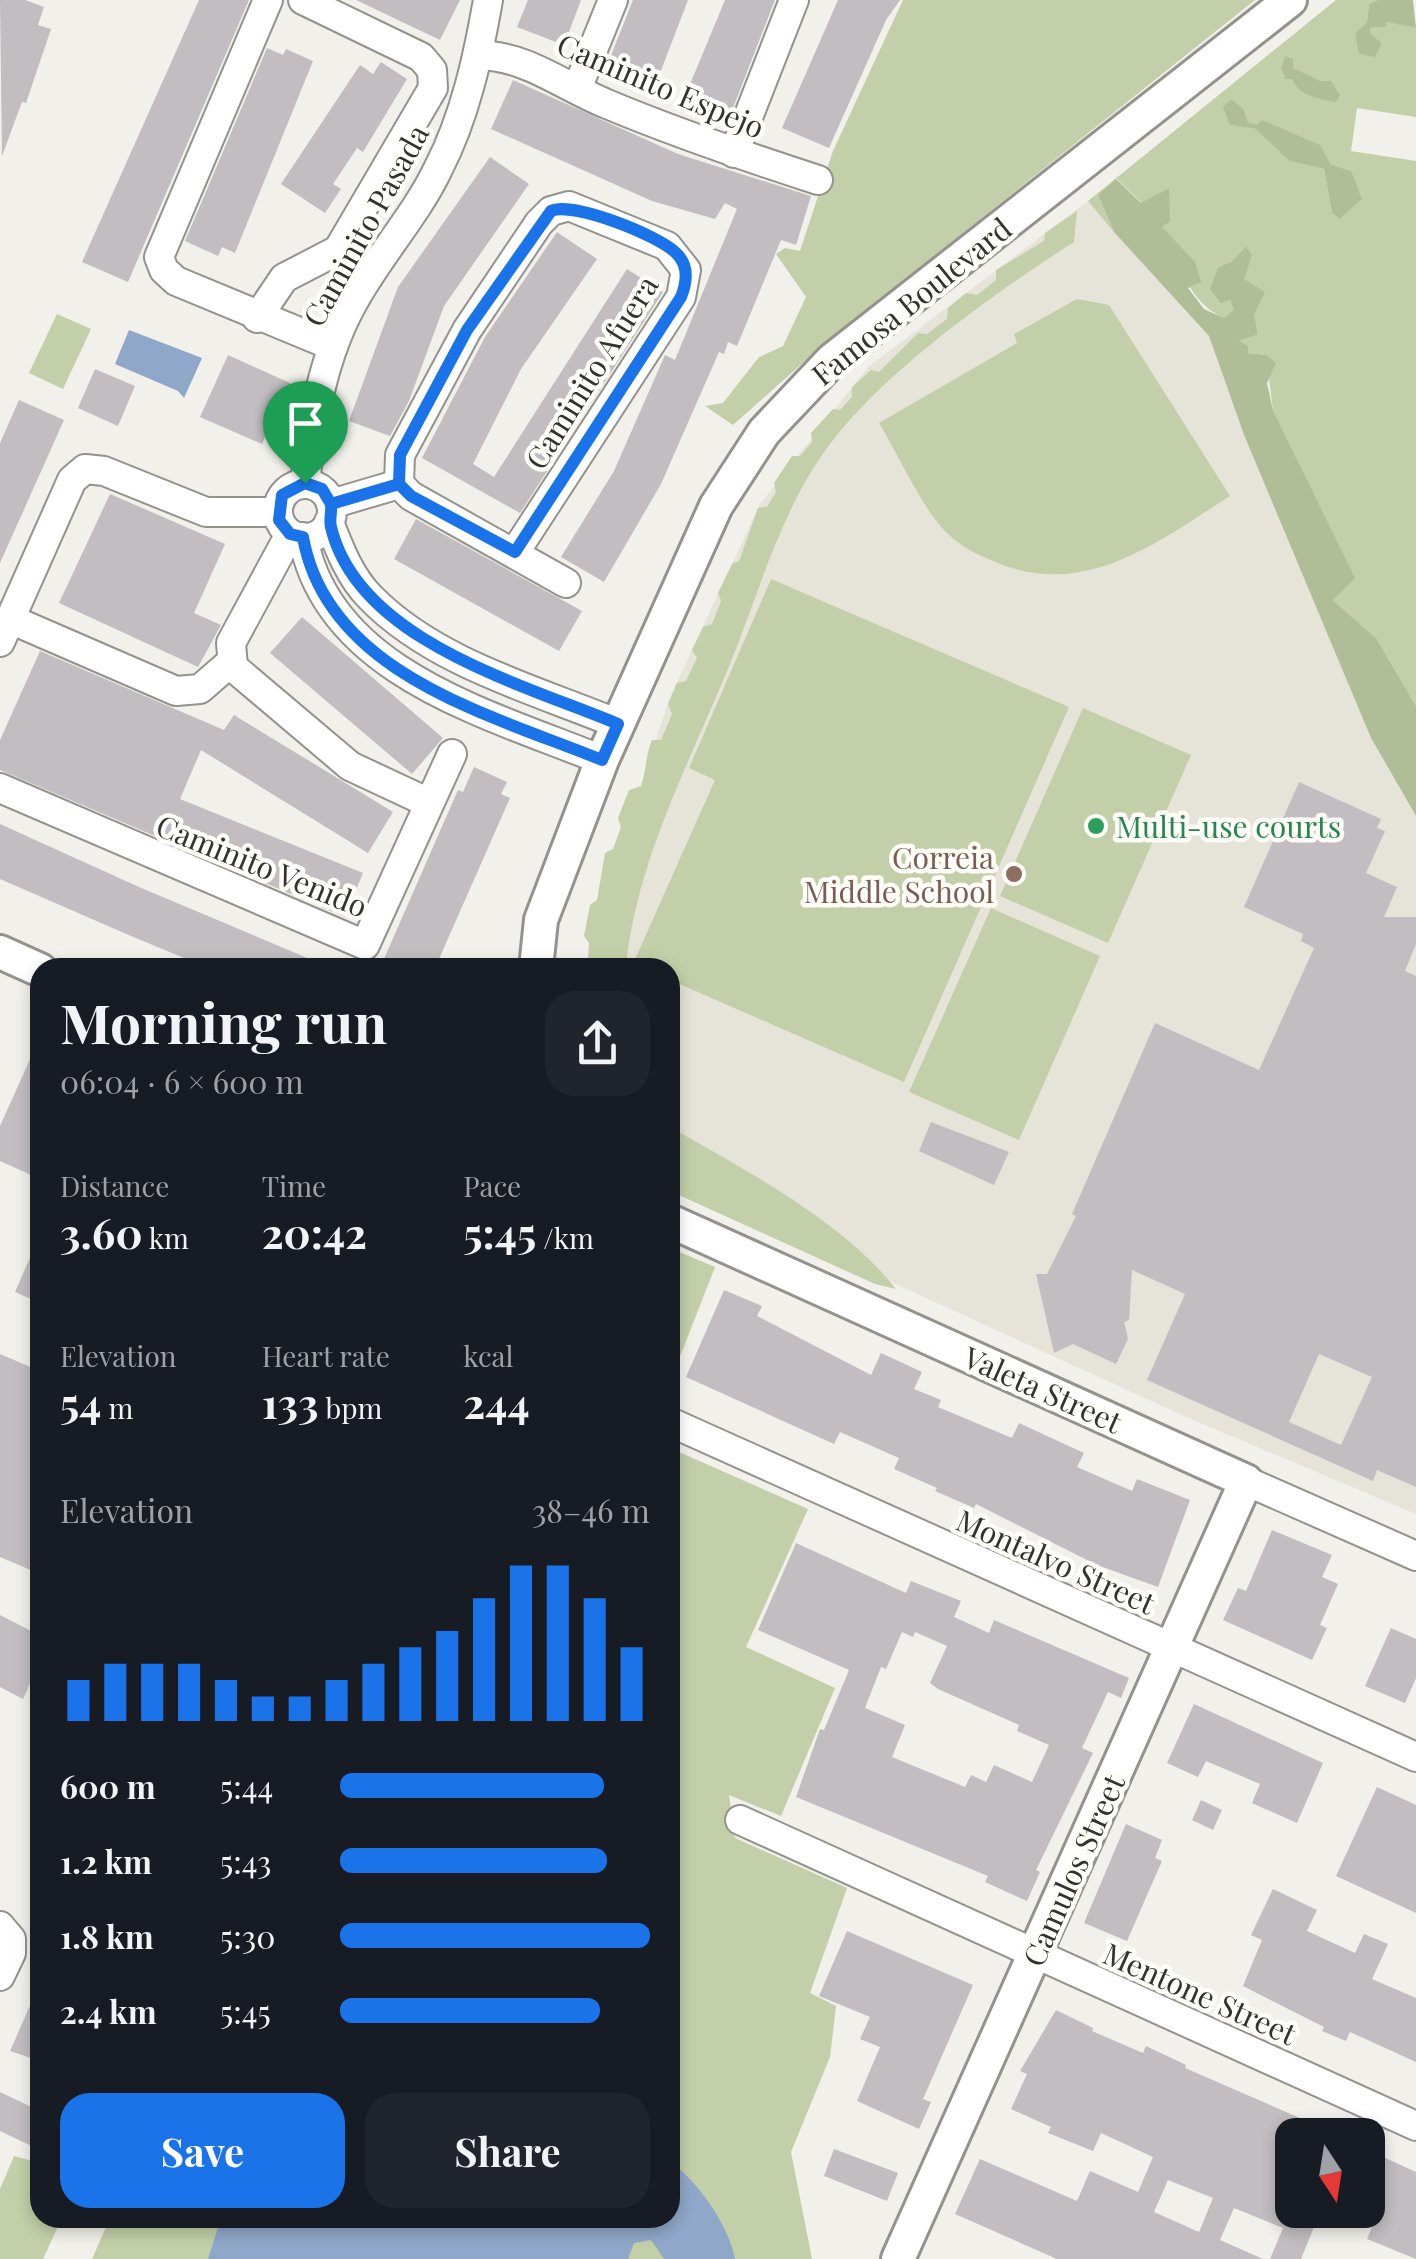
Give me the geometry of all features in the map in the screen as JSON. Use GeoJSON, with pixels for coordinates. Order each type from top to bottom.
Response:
{"type":"FeatureCollection","features":[{"type":"Feature","properties":{"kind":"street"},"geometry":{"type":"LineString","coordinates":[[268,0],[160,249],[164,270],[176,281],[257,318],[333,346]]}},
{"type":"Feature","properties":{"kind":"street"},"geometry":{"type":"LineString","coordinates":[[257,318],[284,278],[338,250],[433,88],[432,70],[422,57],[303,0]]}},
{"type":"Feature","properties":{"kind":"street","name":"Caminito Pasada"},"geometry":{"type":"LineString","coordinates":[[305,483],[315,412],[333,346],[353,302],[440,168],[478,55],[488,0]]}},
{"type":"Feature","properties":{"kind":"street"},"geometry":{"type":"LineString","coordinates":[[577,88],[612,0]]}},
{"type":"Feature","properties":{"kind":"street"},"geometry":{"type":"LineString","coordinates":[[734,153],[794,0]]}},
{"type":"Feature","properties":{"kind":"street","name":"Famosa Boulevard"},"geometry":{"type":"LineString","coordinates":[[537,958],[540,920],[602,760],[716,506],[764,432],[832,360],[1290,0]]}},
{"type":"Feature","properties":{"kind":"street","name":"Caminito Espejo"},"geometry":{"type":"LineString","coordinates":[[478,55],[521,60],[577,88],[734,153],[818,180]]}},
{"type":"Feature","properties":{"kind":"street","name":"Caminito Afuera"},"geometry":{"type":"LineString","coordinates":[[399,484],[400,455],[467,330],[538,223],[560,206],[578,208],[667,246],[683,262],[686,279],[681,297],[515,552]]}},
{"type":"Feature","properties":{"kind":"street"},"geometry":{"type":"LineString","coordinates":[[231,662],[200,689],[176,692],[5,630],[70,486],[85,469],[104,471],[206,512],[316,535],[330,514],[399,484],[411,496],[566,583]]}},
{"type":"Feature","properties":{"kind":"street"},"geometry":{"type":"LineString","coordinates":[[602,760],[442,694],[385,660],[324,600],[290,528],[288,489],[305,483],[322,489],[340,550],[368,596],[424,640],[618,724]]}},
{"type":"Feature","properties":{"kind":"street"},"geometry":{"type":"LineString","coordinates":[[290,528],[231,642],[231,662],[239,676],[350,766],[429,802]]}},
{"type":"Feature","properties":{"kind":"street","name":"Caminito Venido"},"geometry":{"type":"LineString","coordinates":[[0,788],[366,946],[452,754]]}},
{"type":"Feature","properties":{"kind":"street"},"geometry":{"type":"LineString","coordinates":[[0,952],[30,966]]}},
{"type":"Feature","properties":{"kind":"street","name":"Valeta Street"},"geometry":{"type":"LineString","coordinates":[[680,1226],[1416,1556]]}},
{"type":"Feature","properties":{"kind":"street","name":"Montalvo Street"},"geometry":{"type":"LineString","coordinates":[[680,1427],[1416,1757]]}},
{"type":"Feature","properties":{"kind":"street","name":"Camulos Street"},"geometry":{"type":"LineString","coordinates":[[902,2258],[1246,1481]]}},
{"type":"Feature","properties":{"kind":"street","name":"Mentone Street"},"geometry":{"type":"LineString","coordinates":[[740,1820],[1416,2126]]}},
{"type":"Feature","properties":{"kind":"street"},"geometry":{"type":"LineString","coordinates":[[0,1976],[11,1953],[12,1939],[2,1927]]}},
{"type":"Feature","properties":{"kind":"shaded area","name":"Correia Middle School"},"geometry":{"type":"Polygon","coordinates":[[[1088,201],[1209,336],[1244,435],[1371,738],[1416,816],[1416,1514],[1184,1416],[680,1186],[680,958],[592,958],[593,931],[670,697],[760,504],[868,367],[1088,201]]]}},
{"type":"Feature","properties":{"kind":"green space"},"geometry":{"type":"Polygon","coordinates":[[[903,0],[1255,0],[824,344],[733,425],[705,406],[723,403],[759,357],[783,346],[806,297],[776,254],[785,248],[800,251],[833,151],[903,0]]]}},
{"type":"Feature","properties":{"kind":"green space"},"geometry":{"type":"Polygon","coordinates":[[[1336,0],[1377,0],[1369,4],[1367,22],[1355,33],[1382,43],[1370,33],[1371,27],[1386,21],[1416,28],[1416,117],[1357,108],[1351,151],[1416,161],[1416,706],[1376,638],[1333,600],[1354,577],[1273,410],[1266,355],[1248,353],[1238,341],[1258,333],[1244,280],[1246,248],[1231,262],[1218,267],[1211,289],[1229,299],[1235,310],[1224,318],[1200,301],[1157,220],[1117,179],[1098,195],[1114,232],[1088,201],[1336,0]],[[1244,110],[1230,125],[1257,129],[1289,161],[1324,169],[1332,213],[1340,219],[1361,200],[1331,165],[1248,122],[1244,110]]]}},
{"type":"Feature","properties":{"kind":"green space"},"geometry":{"type":"Polygon","coordinates":[[[1377,0],[1413,0],[1416,28],[1387,22],[1385,27],[1371,27],[1370,33],[1382,43],[1375,57],[1359,54],[1355,33],[1367,22],[1369,4],[1377,0]]]}},
{"type":"Feature","properties":{"kind":"green space"},"geometry":{"type":"Polygon","coordinates":[[[1285,56],[1293,59],[1293,68],[1320,81],[1331,81],[1340,95],[1336,102],[1310,96],[1292,79],[1286,79],[1281,68],[1285,56]]]}},
{"type":"Feature","properties":{"kind":"green space"},"geometry":{"type":"Polygon","coordinates":[[[1231,99],[1244,110],[1248,122],[1256,125],[1262,120],[1320,145],[1331,165],[1351,171],[1362,199],[1340,219],[1332,213],[1324,169],[1289,161],[1256,129],[1230,125],[1223,107],[1231,99]]]}},
{"type":"Feature","properties":{"kind":"green space"},"geometry":{"type":"Polygon","coordinates":[[[1116,179],[1141,203],[1169,188],[1170,221],[1162,227],[1195,262],[1201,282],[1188,288],[1204,309],[1224,318],[1234,310],[1230,300],[1221,303],[1210,289],[1218,267],[1231,262],[1246,247],[1252,255],[1244,279],[1265,292],[1254,315],[1258,334],[1239,341],[1248,346],[1248,353],[1266,355],[1276,363],[1267,383],[1273,410],[1355,578],[1333,600],[1376,638],[1416,706],[1416,816],[1371,738],[1244,435],[1209,336],[1114,232],[1098,195],[1116,179]]]}},
{"type":"Feature","properties":{"kind":"green space"},"geometry":{"type":"Polygon","coordinates":[[[1077,211],[1074,242],[978,307],[914,358],[857,413],[816,465],[775,545],[653,849],[627,958],[588,958],[589,943],[584,936],[590,905],[597,900],[605,853],[613,849],[621,827],[618,818],[629,790],[641,786],[652,740],[661,740],[672,714],[668,704],[677,683],[686,681],[697,658],[692,650],[703,627],[712,624],[721,601],[718,593],[732,564],[739,561],[758,508],[767,507],[776,492],[774,483],[792,456],[800,456],[812,442],[811,433],[833,409],[840,410],[852,397],[852,387],[871,370],[879,372],[918,333],[927,334],[947,319],[948,308],[966,293],[977,295],[996,280],[996,270],[1044,241],[1045,233],[1077,211]]]}},
{"type":"Feature","properties":{"kind":"green space"},"geometry":{"type":"Polygon","coordinates":[[[1077,299],[1109,305],[1230,496],[1121,560],[1063,574],[1032,573],[984,557],[948,534],[924,504],[879,423],[1017,343],[1014,334],[1077,299]]]}},
{"type":"Feature","properties":{"kind":"green space"},"geometry":{"type":"Polygon","coordinates":[[[57,314],[91,329],[63,389],[29,373],[57,314]]]}},
{"type":"Feature","properties":{"kind":"green space"},"geometry":{"type":"Polygon","coordinates":[[[771,579],[1069,707],[904,1082],[680,984],[680,958],[636,958],[715,780],[689,768],[771,579]]]}},
{"type":"Feature","properties":{"kind":"green space","name":"Multi-use courts"},"geometry":{"type":"Polygon","coordinates":[[[1083,708],[1191,755],[1108,943],[1000,896],[1083,708]]]}},
{"type":"Feature","properties":{"kind":"green space"},"geometry":{"type":"Polygon","coordinates":[[[991,908],[1100,956],[1019,1140],[909,1092],[991,908]]]}},
{"type":"Feature","properties":{"kind":"green space"},"geometry":{"type":"Polygon","coordinates":[[[680,1133],[821,1219],[874,1264],[896,1289],[875,1284],[680,1196],[680,1133]]]}},
{"type":"Feature","properties":{"kind":"green space"},"geometry":{"type":"Polygon","coordinates":[[[680,1252],[715,1267],[680,1356],[680,1252]]]}},
{"type":"Feature","properties":{"kind":"green space"},"geometry":{"type":"Polygon","coordinates":[[[680,1452],[808,1509],[746,1647],[835,1688],[781,1816],[729,1795],[735,1838],[847,1888],[810,1993],[836,2006],[830,2057],[791,2152],[812,2259],[92,2259],[106,2228],[680,2228],[680,1452]]]}},
{"type":"Feature","properties":{"kind":"green space"},"geometry":{"type":"Polygon","coordinates":[[[14,2156],[30,2160],[30,2228],[57,2228],[43,2259],[0,2259],[0,2189],[14,2156]]]}},
{"type":"Feature","properties":{"kind":"water"},"geometry":{"type":"Polygon","coordinates":[[[129,330],[202,358],[184,398],[178,391],[115,364],[129,330]]]}},
{"type":"Feature","properties":{"kind":"water"},"geometry":{"type":"Polygon","coordinates":[[[680,2171],[711,2206],[735,2259],[664,2259],[651,2240],[634,2243],[628,2259],[208,2259],[218,2228],[680,2228],[680,2171]]]}},
{"type":"Feature","properties":{"kind":"building"},"geometry":{"type":"Polygon","coordinates":[[[0,0],[25,0],[44,7],[38,25],[51,29],[26,103],[22,102],[2,156],[0,0]]]}},
{"type":"Feature","properties":{"kind":"building"},"geometry":{"type":"Polygon","coordinates":[[[199,0],[249,0],[128,282],[82,262],[199,0]]]}},
{"type":"Feature","properties":{"kind":"building"},"geometry":{"type":"Polygon","coordinates":[[[356,0],[460,0],[440,40],[356,0]]]}},
{"type":"Feature","properties":{"kind":"building"},"geometry":{"type":"Polygon","coordinates":[[[528,0],[581,0],[564,45],[517,27],[528,0]]]}},
{"type":"Feature","properties":{"kind":"building"},"geometry":{"type":"Polygon","coordinates":[[[633,0],[688,0],[657,81],[608,63],[633,0]]]}},
{"type":"Feature","properties":{"kind":"building"},"geometry":{"type":"Polygon","coordinates":[[[725,0],[775,0],[731,113],[686,94],[725,0]]]}},
{"type":"Feature","properties":{"kind":"building"},"geometry":{"type":"Polygon","coordinates":[[[838,0],[900,0],[886,20],[829,148],[782,128],[838,0]]]}},
{"type":"Feature","properties":{"kind":"building"},"geometry":{"type":"Polygon","coordinates":[[[267,48],[283,55],[286,49],[313,61],[235,253],[222,247],[218,256],[185,241],[267,48]]]}},
{"type":"Feature","properties":{"kind":"building"},"geometry":{"type":"Polygon","coordinates":[[[381,62],[407,79],[363,152],[357,148],[333,184],[341,189],[325,213],[281,184],[360,65],[373,74],[381,62]]]}},
{"type":"Feature","properties":{"kind":"building"},"geometry":{"type":"Polygon","coordinates":[[[513,80],[678,154],[811,196],[796,245],[781,240],[737,346],[728,342],[724,354],[719,352],[661,484],[604,582],[561,557],[614,471],[665,355],[675,360],[737,209],[725,203],[715,219],[652,201],[491,129],[513,80]]]}},
{"type":"Feature","properties":{"kind":"building"},"geometry":{"type":"Polygon","coordinates":[[[490,157],[529,184],[444,306],[409,401],[390,436],[349,421],[398,287],[490,157]]]}},
{"type":"Feature","properties":{"kind":"building"},"geometry":{"type":"Polygon","coordinates":[[[557,232],[597,259],[521,369],[473,464],[494,477],[627,269],[663,292],[520,513],[422,458],[485,337],[557,232]]]}},
{"type":"Feature","properties":{"kind":"building"},"geometry":{"type":"Polygon","coordinates":[[[228,355],[290,383],[262,444],[200,417],[228,355]]]}},
{"type":"Feature","properties":{"kind":"building"},"geometry":{"type":"Polygon","coordinates":[[[95,369],[135,386],[118,426],[78,408],[95,369]]]}},
{"type":"Feature","properties":{"kind":"building"},"geometry":{"type":"Polygon","coordinates":[[[19,400],[64,420],[0,563],[0,443],[19,400]]]}},
{"type":"Feature","properties":{"kind":"building"},"geometry":{"type":"Polygon","coordinates":[[[110,494],[225,544],[194,613],[221,625],[198,667],[59,603],[110,494]]]}},
{"type":"Feature","properties":{"kind":"building"},"geometry":{"type":"Polygon","coordinates":[[[416,519],[582,611],[559,651],[394,559],[416,519]]]}},
{"type":"Feature","properties":{"kind":"building"},"geometry":{"type":"Polygon","coordinates":[[[302,617],[443,738],[412,774],[270,653],[302,617]]]}},
{"type":"Feature","properties":{"kind":"building"},"geometry":{"type":"Polygon","coordinates":[[[40,651],[224,730],[234,715],[393,812],[368,853],[201,750],[180,799],[363,873],[345,917],[0,770],[0,740],[40,651]]]}},
{"type":"Feature","properties":{"kind":"building"},"geometry":{"type":"Polygon","coordinates":[[[474,767],[507,782],[501,794],[510,798],[439,958],[384,958],[458,790],[463,792],[474,767]]]}},
{"type":"Feature","properties":{"kind":"building"},"geometry":{"type":"Polygon","coordinates":[[[1299,782],[1381,819],[1377,828],[1385,831],[1366,873],[1397,887],[1384,917],[1416,917],[1416,944],[1405,971],[1416,976],[1416,1487],[1377,1470],[1373,1481],[1147,1380],[1185,1294],[1132,1270],[1129,1320],[1124,1322],[1128,1339],[1116,1364],[1073,1344],[1054,1353],[1036,1274],[1047,1274],[1076,1216],[1072,1214],[1155,1023],[1259,1070],[1314,948],[1301,941],[1303,934],[1244,907],[1299,782]],[[1319,1354],[1289,1422],[1341,1445],[1372,1377],[1319,1354]]]}},
{"type":"Feature","properties":{"kind":"building"},"geometry":{"type":"Polygon","coordinates":[[[0,824],[307,958],[184,958],[0,879],[0,824]]]}},
{"type":"Feature","properties":{"kind":"building"},"geometry":{"type":"Polygon","coordinates":[[[30,1059],[30,1174],[0,1161],[0,1126],[30,1059]]]}},
{"type":"Feature","properties":{"kind":"building"},"geometry":{"type":"Polygon","coordinates":[[[931,1122],[1009,1152],[994,1185],[919,1151],[931,1122]]]}},
{"type":"Feature","properties":{"kind":"building"},"geometry":{"type":"Polygon","coordinates":[[[30,1258],[30,1299],[15,1292],[30,1258]]]}},
{"type":"Feature","properties":{"kind":"building"},"geometry":{"type":"Polygon","coordinates":[[[724,1290],[762,1306],[757,1316],[871,1375],[881,1353],[922,1372],[914,1389],[941,1400],[938,1407],[1012,1438],[1019,1423],[1084,1453],[1077,1467],[1132,1491],[1137,1479],[1190,1500],[1158,1587],[1097,1565],[976,1504],[974,1508],[935,1491],[937,1488],[894,1469],[899,1458],[840,1432],[834,1444],[686,1377],[724,1290]]]}},
{"type":"Feature","properties":{"kind":"building"},"geometry":{"type":"Polygon","coordinates":[[[0,1354],[30,1367],[30,1570],[0,1557],[0,1354]]]}},
{"type":"Feature","properties":{"kind":"building"},"geometry":{"type":"Polygon","coordinates":[[[1272,1530],[1332,1555],[1322,1577],[1338,1584],[1320,1625],[1327,1628],[1312,1660],[1223,1620],[1238,1588],[1246,1591],[1272,1530]]]}},
{"type":"Feature","properties":{"kind":"building"},"geometry":{"type":"Polygon","coordinates":[[[796,1543],[906,1593],[911,1581],[961,1601],[954,1617],[989,1633],[994,1620],[1129,1678],[1121,1698],[1108,1692],[1082,1748],[1093,1753],[1036,1870],[1040,1872],[1027,1901],[985,1882],[988,1876],[796,1797],[820,1729],[824,1730],[849,1670],[758,1630],[796,1543]],[[902,1632],[886,1669],[881,1667],[865,1708],[905,1725],[892,1757],[965,1787],[971,1775],[986,1782],[994,1765],[1032,1782],[1049,1745],[1017,1731],[1019,1725],[930,1683],[947,1646],[915,1632],[913,1637],[902,1632]]]}},
{"type":"Feature","properties":{"kind":"building"},"geometry":{"type":"Polygon","coordinates":[[[0,1615],[30,1630],[30,1683],[23,1699],[0,1687],[0,1615]]]}},
{"type":"Feature","properties":{"kind":"building"},"geometry":{"type":"Polygon","coordinates":[[[1391,1628],[1416,1639],[1416,1678],[1405,1703],[1365,1686],[1391,1628]]]}},
{"type":"Feature","properties":{"kind":"building"},"geometry":{"type":"Polygon","coordinates":[[[1194,1704],[1323,1763],[1297,1823],[1252,1803],[1260,1784],[1206,1761],[1198,1777],[1167,1763],[1194,1704]]]}},
{"type":"Feature","properties":{"kind":"building"},"geometry":{"type":"Polygon","coordinates":[[[1377,1787],[1416,1805],[1416,1913],[1336,1876],[1377,1787]]]}},
{"type":"Feature","properties":{"kind":"building"},"geometry":{"type":"Polygon","coordinates":[[[1201,1800],[1222,1810],[1213,1830],[1192,1820],[1201,1800]]]}},
{"type":"Feature","properties":{"kind":"building"},"geometry":{"type":"Polygon","coordinates":[[[1126,1824],[1162,1840],[1155,1858],[1162,1861],[1127,1941],[1084,1923],[1126,1824]]]}},
{"type":"Feature","properties":{"kind":"building"},"geometry":{"type":"Polygon","coordinates":[[[1273,1889],[1317,1910],[1307,1931],[1355,1953],[1364,1934],[1388,1944],[1372,1979],[1416,1998],[1416,2062],[1350,2032],[1346,2041],[1322,2031],[1324,2027],[1243,1986],[1262,1940],[1251,1935],[1273,1889]]]}},
{"type":"Feature","properties":{"kind":"building"},"geometry":{"type":"Polygon","coordinates":[[[847,1931],[973,1985],[923,2099],[931,2102],[919,2129],[857,2101],[880,2047],[860,2039],[870,2017],[819,1996],[847,1931]]]}},
{"type":"Feature","properties":{"kind":"building"},"geometry":{"type":"Polygon","coordinates":[[[30,2006],[30,2058],[10,2051],[30,2006]]]}},
{"type":"Feature","properties":{"kind":"building"},"geometry":{"type":"Polygon","coordinates":[[[1056,2010],[1093,2028],[1092,2031],[1143,2053],[1146,2046],[1186,2065],[1185,2068],[1300,2118],[1275,2118],[1275,2225],[1234,2208],[1220,2240],[1263,2259],[1057,2259],[955,2214],[980,2159],[1077,2201],[1090,2171],[1138,2192],[1153,2157],[1101,2133],[1093,2151],[1048,2133],[1051,2127],[1011,2109],[1027,2074],[1020,2071],[1056,2010]],[[1168,2180],[1154,2212],[1199,2232],[1213,2198],[1168,2180]]]}},
{"type":"Feature","properties":{"kind":"building"},"geometry":{"type":"Polygon","coordinates":[[[0,2092],[30,2106],[30,2145],[0,2131],[0,2092]]]}},
{"type":"Feature","properties":{"kind":"building"},"geometry":{"type":"Polygon","coordinates":[[[834,2149],[898,2173],[887,2201],[824,2176],[834,2149]]]}},
{"type":"Feature","properties":{"kind":"building"},"geometry":{"type":"Polygon","coordinates":[[[1385,2158],[1416,2172],[1416,2259],[1367,2239],[1372,2228],[1385,2228],[1385,2158]]]}},
{"type":"Feature","properties":{"kind":"building"},"geometry":{"type":"Polygon","coordinates":[[[1283,2228],[1314,2228],[1301,2259],[1270,2259],[1283,2228]]]}},
{"type":"Feature","properties":{"kind":"place","name":"Multi-use courts"},"geometry":{"type":"Point","coordinates":[1096,826]}},
{"type":"Feature","properties":{"kind":"place","name":"Correia Middle School"},"geometry":{"type":"Point","coordinates":[1014,874]}},
{"type":"Feature","properties":{"kind":"route"},"geometry":{"type":"LineString","coordinates":[[305,483],[282,495],[278,503],[279,520],[290,534],[303,537],[312,576],[324,600],[354,633],[385,660],[442,694],[602,760],[618,724],[456,657],[424,640],[368,596],[340,550],[329,522],[331,504],[399,484],[396,470],[400,455],[467,330],[538,223],[551,211],[560,206],[578,208],[667,246],[683,262],[686,279],[681,297],[515,552],[411,496],[399,484],[384,488],[331,504],[322,489],[305,483]]}}]}
